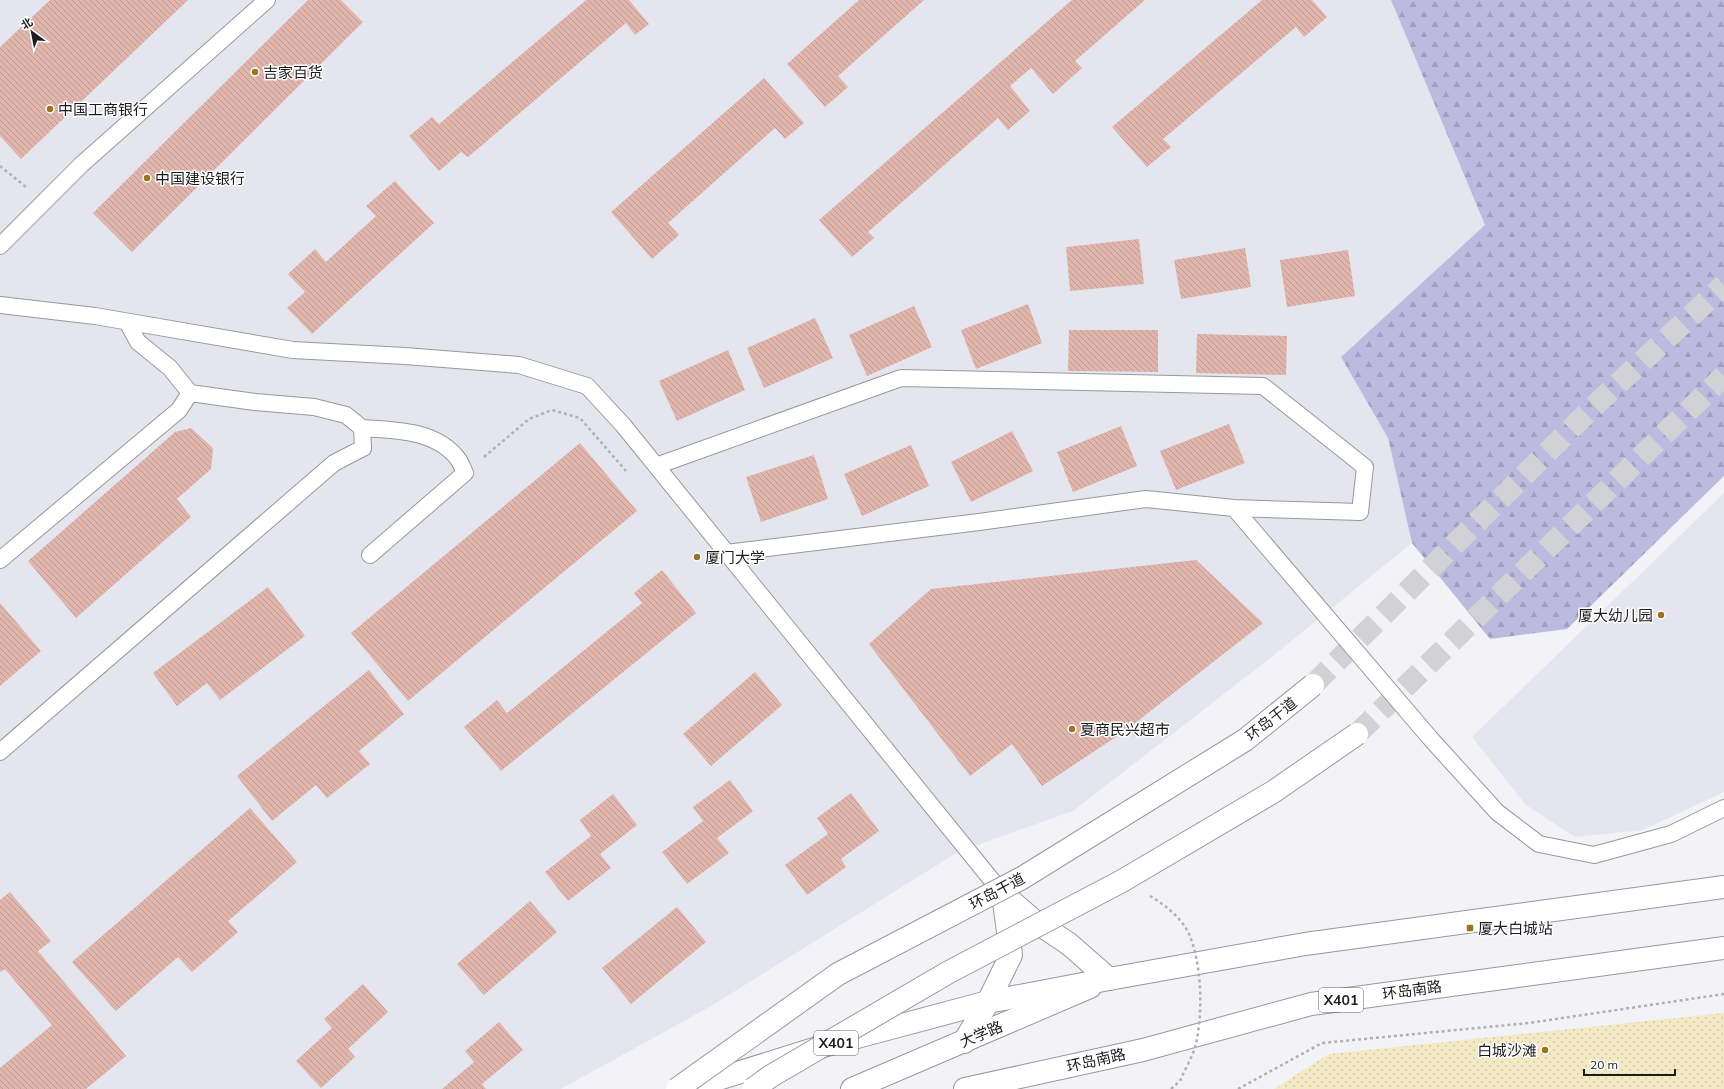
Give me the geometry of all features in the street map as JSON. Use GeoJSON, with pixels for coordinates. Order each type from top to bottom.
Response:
{"type":"FeatureCollection","features":[{"type":"Feature","properties":{"kind":"main road","name":"环岛干道"},"geometry":{"type":"LineString","coordinates":[[677,1089],[838,974],[1022,878],[1245,740],[1313,686]]}},
{"type":"Feature","properties":{"kind":"main road"},"geometry":{"type":"LineString","coordinates":[[753,1089],[771,1076],[949,972],[1122,881],[1273,792],[1357,734]]}},
{"type":"Feature","properties":{"kind":"main road","name":"X401"},"geometry":{"type":"LineString","coordinates":[[686,1089],[827,1045],[988,1002],[1305,944],[1724,887]]}},
{"type":"Feature","properties":{"kind":"main road"},"geometry":{"type":"LineString","coordinates":[[1003,894],[1033,920],[1070,944],[1109,979]]}},
{"type":"Feature","properties":{"kind":"main road"},"geometry":{"type":"LineString","coordinates":[[964,1042],[988,1002],[1011,955],[1003,894]]}},
{"type":"Feature","properties":{"kind":"main road","name":"环岛南路"},"geometry":{"type":"LineString","coordinates":[[965,1089],[1143,1050],[1311,1004],[1724,948]]}},
{"type":"Feature","properties":{"kind":"main road","name":"大学路"},"geometry":{"type":"LineString","coordinates":[[852,1089],[1109,979]]}},
{"type":"Feature","properties":{"kind":"lane"},"geometry":{"type":"LineString","coordinates":[[0,246],[82,164],[267,0]]}},
{"type":"Feature","properties":{"kind":"lane"},"geometry":{"type":"LineString","coordinates":[[0,305],[127,322],[293,350],[405,356],[520,365],[587,386],[656,466],[1003,894]]}},
{"type":"Feature","properties":{"kind":"lane"},"geometry":{"type":"LineString","coordinates":[[127,322],[138,342],[170,368],[190,393],[255,402],[314,407],[346,415],[362,428],[406,431],[441,443],[458,459],[465,473],[370,555]]}},
{"type":"Feature","properties":{"kind":"lane"},"geometry":{"type":"LineString","coordinates":[[656,466],[901,378],[1262,386],[1364,467],[1360,512],[1234,508],[1146,498],[979,522],[726,553]]}},
{"type":"Feature","properties":{"kind":"lane"},"geometry":{"type":"LineString","coordinates":[[0,560],[179,410],[190,393]]}},
{"type":"Feature","properties":{"kind":"lane"},"geometry":{"type":"LineString","coordinates":[[0,752],[334,463],[363,448],[362,428]]}},
{"type":"Feature","properties":{"kind":"lane"},"geometry":{"type":"LineString","coordinates":[[1234,508],[1425,732],[1492,807],[1539,844],[1594,855],[1671,834],[1724,808]]}},
{"type":"Feature","properties":{"kind":"path"},"geometry":{"type":"LineString","coordinates":[[0,166],[32,193],[39,206]]}},
{"type":"Feature","properties":{"kind":"path"},"geometry":{"type":"LineString","coordinates":[[465,473],[529,418],[552,410],[580,418],[630,475]]}},
{"type":"Feature","properties":{"kind":"path"},"geometry":{"type":"LineString","coordinates":[[1148,894],[1170,908],[1188,933],[1197,962],[1200,1015],[1196,1045],[1180,1081],[1171,1089]]}},
{"type":"Feature","properties":{"kind":"path"},"geometry":{"type":"LineString","coordinates":[[1238,1089],[1322,1043],[1529,1023],[1724,994]]}},
{"type":"Feature","properties":{"kind":"shaded area","name":"厦门大学"},"geometry":{"type":"Polygon","coordinates":[[[0,0],[1391,0],[1485,225],[1341,357],[1388,438],[1412,543],[1269,659],[1073,811],[958,852],[711,1006],[561,1089],[0,1089],[0,0]]]}},
{"type":"Feature","properties":{"kind":"shaded area","name":"厦大幼儿园"},"geometry":{"type":"Polygon","coordinates":[[[1724,493],[1724,792],[1643,830],[1575,837],[1526,805],[1472,737],[1724,493]]]}},
{"type":"Feature","properties":{"kind":"green space"},"geometry":{"type":"Polygon","coordinates":[[[1391,0],[1724,0],[1724,476],[1567,629],[1490,639],[1412,543],[1388,438],[1341,357],[1485,225],[1391,0]]]}},
{"type":"Feature","properties":{"kind":"sand","name":"白城沙滩"},"geometry":{"type":"Polygon","coordinates":[[[1724,1013],[1724,1089],[1274,1089],[1329,1054],[1724,1013]]]}},
{"type":"Feature","properties":{"kind":"building"},"geometry":{"type":"Polygon","coordinates":[[[50,0],[188,0],[21,159],[0,136],[0,47],[50,0]]]}},
{"type":"Feature","properties":{"kind":"building"},"geometry":{"type":"Polygon","coordinates":[[[308,0],[341,0],[363,22],[132,252],[93,213],[308,0]]]}},
{"type":"Feature","properties":{"kind":"building"},"geometry":{"type":"Polygon","coordinates":[[[586,0],[629,0],[649,24],[635,35],[626,23],[468,157],[461,152],[439,171],[409,136],[432,117],[439,124],[586,0]]]}},
{"type":"Feature","properties":{"kind":"building"},"geometry":{"type":"Polygon","coordinates":[[[859,0],[924,0],[838,76],[848,87],[825,107],[787,64],[859,0]]]}},
{"type":"Feature","properties":{"kind":"building"},"geometry":{"type":"Polygon","coordinates":[[[1072,0],[1145,0],[1075,61],[1082,68],[1053,94],[1031,68],[1010,86],[1030,111],[1008,130],[998,118],[868,232],[874,238],[852,257],[819,220],[1072,0]]]}},
{"type":"Feature","properties":{"kind":"building"},"geometry":{"type":"Polygon","coordinates":[[[1262,0],[1312,0],[1327,17],[1304,37],[1296,27],[1163,139],[1171,147],[1147,167],[1112,127],[1262,0]]]}},
{"type":"Feature","properties":{"kind":"building"},"geometry":{"type":"Polygon","coordinates":[[[764,78],[804,123],[785,139],[775,128],[668,223],[679,235],[652,259],[611,212],[764,78]]]}},
{"type":"Feature","properties":{"kind":"building"},"geometry":{"type":"Polygon","coordinates":[[[395,181],[434,223],[312,334],[287,308],[305,292],[288,274],[315,249],[326,262],[376,216],[366,206],[395,181]]]}},
{"type":"Feature","properties":{"kind":"building"},"geometry":{"type":"Polygon","coordinates":[[[1139,239],[1144,284],[1070,291],[1066,247],[1139,239]]]}},
{"type":"Feature","properties":{"kind":"building"},"geometry":{"type":"Polygon","coordinates":[[[1245,248],[1251,287],[1181,299],[1174,260],[1245,248]]]}},
{"type":"Feature","properties":{"kind":"building"},"geometry":{"type":"Polygon","coordinates":[[[1348,250],[1355,296],[1287,307],[1280,260],[1348,250]]]}},
{"type":"Feature","properties":{"kind":"building"},"geometry":{"type":"Polygon","coordinates":[[[1028,304],[1042,343],[976,369],[961,330],[1028,304]]]}},
{"type":"Feature","properties":{"kind":"building"},"geometry":{"type":"Polygon","coordinates":[[[914,306],[932,347],[867,376],[849,335],[914,306]]]}},
{"type":"Feature","properties":{"kind":"building"},"geometry":{"type":"Polygon","coordinates":[[[815,318],[833,358],[764,388],[747,348],[815,318]]]}},
{"type":"Feature","properties":{"kind":"building"},"geometry":{"type":"Polygon","coordinates":[[[1069,330],[1158,330],[1158,372],[1068,371],[1069,330]]]}},
{"type":"Feature","properties":{"kind":"building"},"geometry":{"type":"Polygon","coordinates":[[[1197,334],[1287,336],[1286,375],[1196,373],[1197,334]]]}},
{"type":"Feature","properties":{"kind":"building"},"geometry":{"type":"Polygon","coordinates":[[[728,350],[745,390],[677,421],[659,381],[728,350]]]}},
{"type":"Feature","properties":{"kind":"building"},"geometry":{"type":"Polygon","coordinates":[[[1229,424],[1245,463],[1176,490],[1160,451],[1229,424]]]}},
{"type":"Feature","properties":{"kind":"building"},"geometry":{"type":"Polygon","coordinates":[[[1121,426],[1137,466],[1073,492],[1057,452],[1121,426]]]}},
{"type":"Feature","properties":{"kind":"building"},"geometry":{"type":"Polygon","coordinates":[[[191,428],[213,448],[211,469],[177,499],[191,517],[76,618],[28,561],[175,432],[191,428]]]}},
{"type":"Feature","properties":{"kind":"building"},"geometry":{"type":"Polygon","coordinates":[[[1012,431],[1033,471],[971,502],[951,462],[1012,431]]]}},
{"type":"Feature","properties":{"kind":"building"},"geometry":{"type":"Polygon","coordinates":[[[580,443],[637,511],[408,701],[351,633],[580,443]]]}},
{"type":"Feature","properties":{"kind":"building"},"geometry":{"type":"Polygon","coordinates":[[[911,445],[929,486],[862,516],[844,474],[911,445]]]}},
{"type":"Feature","properties":{"kind":"building"},"geometry":{"type":"Polygon","coordinates":[[[814,455],[828,499],[761,522],[746,477],[814,455]]]}},
{"type":"Feature","properties":{"kind":"building"},"geometry":{"type":"Polygon","coordinates":[[[1196,560],[1263,623],[1125,731],[1042,786],[1012,744],[970,776],[869,644],[931,589],[1196,560]]]}},
{"type":"Feature","properties":{"kind":"building"},"geometry":{"type":"Polygon","coordinates":[[[662,570],[696,613],[501,771],[464,727],[497,700],[507,713],[642,603],[634,593],[662,570]]]}},
{"type":"Feature","properties":{"kind":"building"},"geometry":{"type":"Polygon","coordinates":[[[268,587],[305,636],[220,700],[207,683],[177,706],[153,673],[268,587]]]}},
{"type":"Feature","properties":{"kind":"building"},"geometry":{"type":"Polygon","coordinates":[[[0,603],[41,651],[0,686],[0,603]]]}},
{"type":"Feature","properties":{"kind":"building"},"geometry":{"type":"Polygon","coordinates":[[[369,670],[404,714],[359,751],[370,764],[327,798],[316,785],[272,821],[237,776],[369,670]]]}},
{"type":"Feature","properties":{"kind":"building"},"geometry":{"type":"Polygon","coordinates":[[[755,672],[782,705],[711,766],[683,734],[755,672]]]}},
{"type":"Feature","properties":{"kind":"building"},"geometry":{"type":"Polygon","coordinates":[[[730,780],[753,811],[717,838],[729,853],[687,884],[662,852],[703,821],[693,807],[730,780]]]}},
{"type":"Feature","properties":{"kind":"building"},"geometry":{"type":"Polygon","coordinates":[[[851,793],[879,831],[841,859],[846,867],[807,895],[785,865],[828,834],[817,818],[851,793]]]}},
{"type":"Feature","properties":{"kind":"building"},"geometry":{"type":"Polygon","coordinates":[[[613,794],[637,825],[600,854],[611,868],[568,901],[545,872],[591,836],[580,820],[613,794]]]}},
{"type":"Feature","properties":{"kind":"building"},"geometry":{"type":"Polygon","coordinates":[[[250,808],[297,862],[228,921],[238,932],[192,972],[178,957],[116,1011],[72,962],[250,808]]]}},
{"type":"Feature","properties":{"kind":"building"},"geometry":{"type":"Polygon","coordinates":[[[10,892],[51,941],[38,951],[126,1056],[86,1089],[0,1089],[0,1068],[52,1025],[5,969],[0,972],[0,900],[10,892]]]}},
{"type":"Feature","properties":{"kind":"building"},"geometry":{"type":"Polygon","coordinates":[[[530,901],[557,932],[484,995],[457,964],[530,901]]]}},
{"type":"Feature","properties":{"kind":"building"},"geometry":{"type":"Polygon","coordinates":[[[677,907],[706,942],[631,1004],[602,968],[677,907]]]}},
{"type":"Feature","properties":{"kind":"building"},"geometry":{"type":"Polygon","coordinates":[[[363,984],[388,1012],[348,1049],[355,1057],[321,1088],[296,1061],[332,1028],[324,1019],[363,984]]]}},
{"type":"Feature","properties":{"kind":"building"},"geometry":{"type":"Polygon","coordinates":[[[499,1022],[523,1050],[482,1084],[486,1089],[442,1089],[474,1062],[465,1051],[499,1022]]]}},
{"type":"Feature","properties":{"kind":"tunnel"},"geometry":{"type":"LineString","coordinates":[[1313,685],[1591,409],[1724,285]]}},
{"type":"Feature","properties":{"kind":"tunnel"},"geometry":{"type":"LineString","coordinates":[[1357,734],[1724,376]]}},
{"type":"Feature","properties":{"kind":"place","name":"吉家百货"},"geometry":{"type":"Point","coordinates":[255,72]}},
{"type":"Feature","properties":{"kind":"place","name":"中国工商银行"},"geometry":{"type":"Point","coordinates":[50,109]}},
{"type":"Feature","properties":{"kind":"place","name":"中国建设银行"},"geometry":{"type":"Point","coordinates":[147,178]}},
{"type":"Feature","properties":{"kind":"place","name":"厦门大学"},"geometry":{"type":"Point","coordinates":[697,557]}},
{"type":"Feature","properties":{"kind":"place","name":"厦大幼儿园"},"geometry":{"type":"Point","coordinates":[1661,615]}},
{"type":"Feature","properties":{"kind":"place","name":"夏商民兴超市"},"geometry":{"type":"Point","coordinates":[1072,729]}},
{"type":"Feature","properties":{"kind":"place","name":"厦大白城站"},"geometry":{"type":"Point","coordinates":[1470,928]}},
{"type":"Feature","properties":{"kind":"place","name":"白城沙滩"},"geometry":{"type":"Point","coordinates":[1545,1050]}}]}
